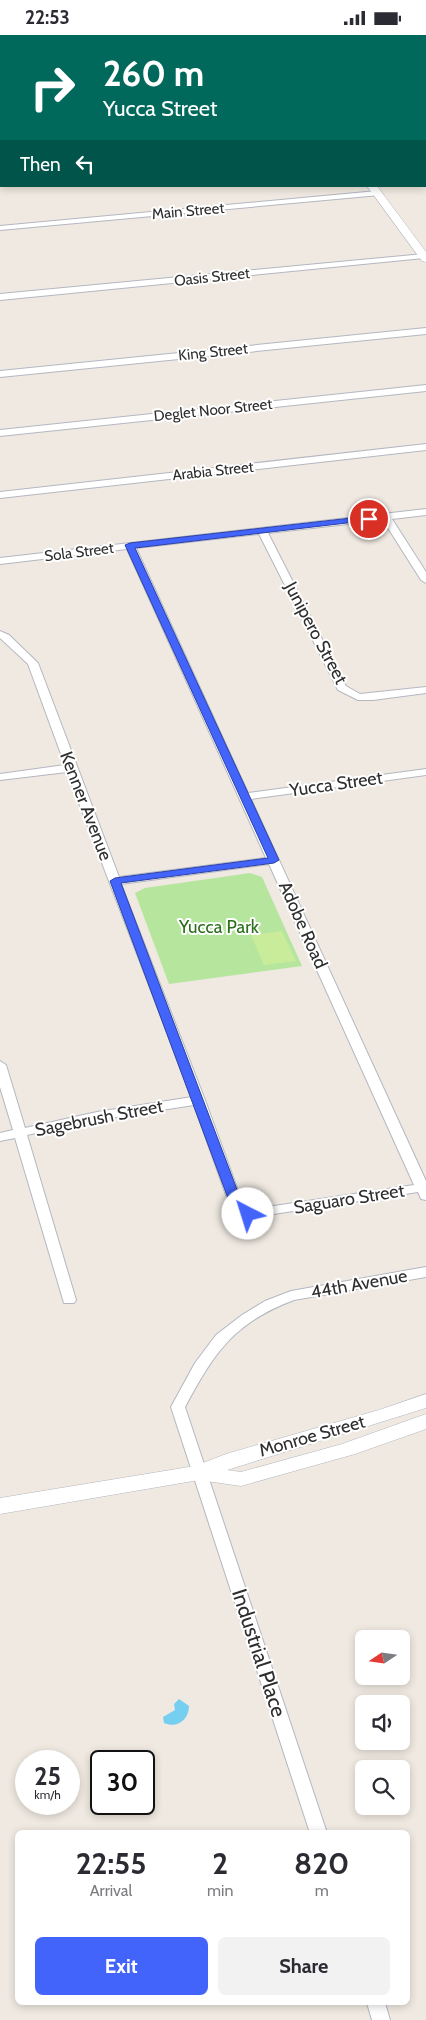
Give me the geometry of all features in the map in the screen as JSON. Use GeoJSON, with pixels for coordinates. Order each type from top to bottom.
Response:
{"type":"FeatureCollection","features":[{"type":"Feature","properties":{"kind":"main road","name":"Monroe Street"},"geometry":{"type":"LineString","coordinates":[[0,1506],[198,1473],[233,1459],[386,1415],[426,1401]]}},
{"type":"Feature","properties":{"kind":"main road","name":"Monroe Street"},"geometry":{"type":"LineString","coordinates":[[198,1473],[241,1479],[348,1449],[426,1421]]}},
{"type":"Feature","properties":{"kind":"street","name":"Main Street"},"geometry":{"type":"LineString","coordinates":[[0,228],[375,190]]}},
{"type":"Feature","properties":{"kind":"street"},"geometry":{"type":"LineString","coordinates":[[375,190],[425,257]]}},
{"type":"Feature","properties":{"kind":"street","name":"Oasis Street"},"geometry":{"type":"LineString","coordinates":[[0,297],[425,257]]}},
{"type":"Feature","properties":{"kind":"street","name":"King Street"},"geometry":{"type":"LineString","coordinates":[[0,374],[426,331]]}},
{"type":"Feature","properties":{"kind":"street","name":"Deglet Noor Street"},"geometry":{"type":"LineString","coordinates":[[0,433],[426,387]]}},
{"type":"Feature","properties":{"kind":"street","name":"Arabia Street"},"geometry":{"type":"LineString","coordinates":[[0,495],[426,447]]}},
{"type":"Feature","properties":{"kind":"street","name":"Sola Street"},"geometry":{"type":"LineString","coordinates":[[0,561],[426,512]]}},
{"type":"Feature","properties":{"kind":"street"},"geometry":{"type":"LineString","coordinates":[[386,517],[426,580]]}},
{"type":"Feature","properties":{"kind":"street","name":"Junipero Street"},"geometry":{"type":"LineString","coordinates":[[262,530],[342,688],[358,697],[374,697],[426,690]]}},
{"type":"Feature","properties":{"kind":"street","name":"Adobe Road"},"geometry":{"type":"LineString","coordinates":[[130,545],[425,1190]]}},
{"type":"Feature","properties":{"kind":"street","name":"Kenner Avenue"},"geometry":{"type":"LineString","coordinates":[[0,634],[6,637],[33,663],[238,1209],[242,1213]]}},
{"type":"Feature","properties":{"kind":"street"},"geometry":{"type":"LineString","coordinates":[[0,777],[71,767]]}},
{"type":"Feature","properties":{"kind":"street","name":"Yucca Street"},"geometry":{"type":"LineString","coordinates":[[245,797],[426,772]]}},
{"type":"Feature","properties":{"kind":"street"},"geometry":{"type":"LineString","coordinates":[[115,881],[274,860]]}},
{"type":"Feature","properties":{"kind":"street"},"geometry":{"type":"LineString","coordinates":[[0,1065],[69,1301]]}},
{"type":"Feature","properties":{"kind":"street","name":"Sagebrush Street"},"geometry":{"type":"LineString","coordinates":[[0,1137],[21,1134],[97,1116],[199,1101]]}},
{"type":"Feature","properties":{"kind":"street","name":"Saguaro Street"},"geometry":{"type":"LineString","coordinates":[[242,1213],[248,1214],[425,1190]]}},
{"type":"Feature","properties":{"kind":"street","name":"44th Avenue"},"geometry":{"type":"LineString","coordinates":[[198,1473],[178,1407],[200,1366],[221,1338],[247,1317],[291,1295],[426,1272]]}},
{"type":"Feature","properties":{"kind":"street","name":"Industrial Place"},"geometry":{"type":"LineString","coordinates":[[198,1473],[318,1830]]}},
{"type":"Feature","properties":{"kind":"street"},"geometry":{"type":"LineString","coordinates":[[377,2005],[381,2020]]}},
{"type":"Feature","properties":{"kind":"green space","name":"Yucca Park"},"geometry":{"type":"Polygon","coordinates":[[[250,873],[262,877],[302,966],[169,984],[135,893],[145,888],[250,873]]]}},
{"type":"Feature","properties":{"kind":"green space"},"geometry":{"type":"Polygon","coordinates":[[[282,931],[296,961],[264,965],[251,935],[282,931]]]}},
{"type":"Feature","properties":{"kind":"water"},"geometry":{"type":"Polygon","coordinates":[[[179,1699],[189,1706],[185,1719],[174,1725],[164,1723],[163,1717],[175,1710],[174,1704],[179,1699]]]}},
{"type":"Feature","properties":{"kind":"route"},"geometry":{"type":"LineString","coordinates":[[248,1214],[242,1213],[238,1209],[115,881],[274,860],[130,545],[369,519]]}}]}
